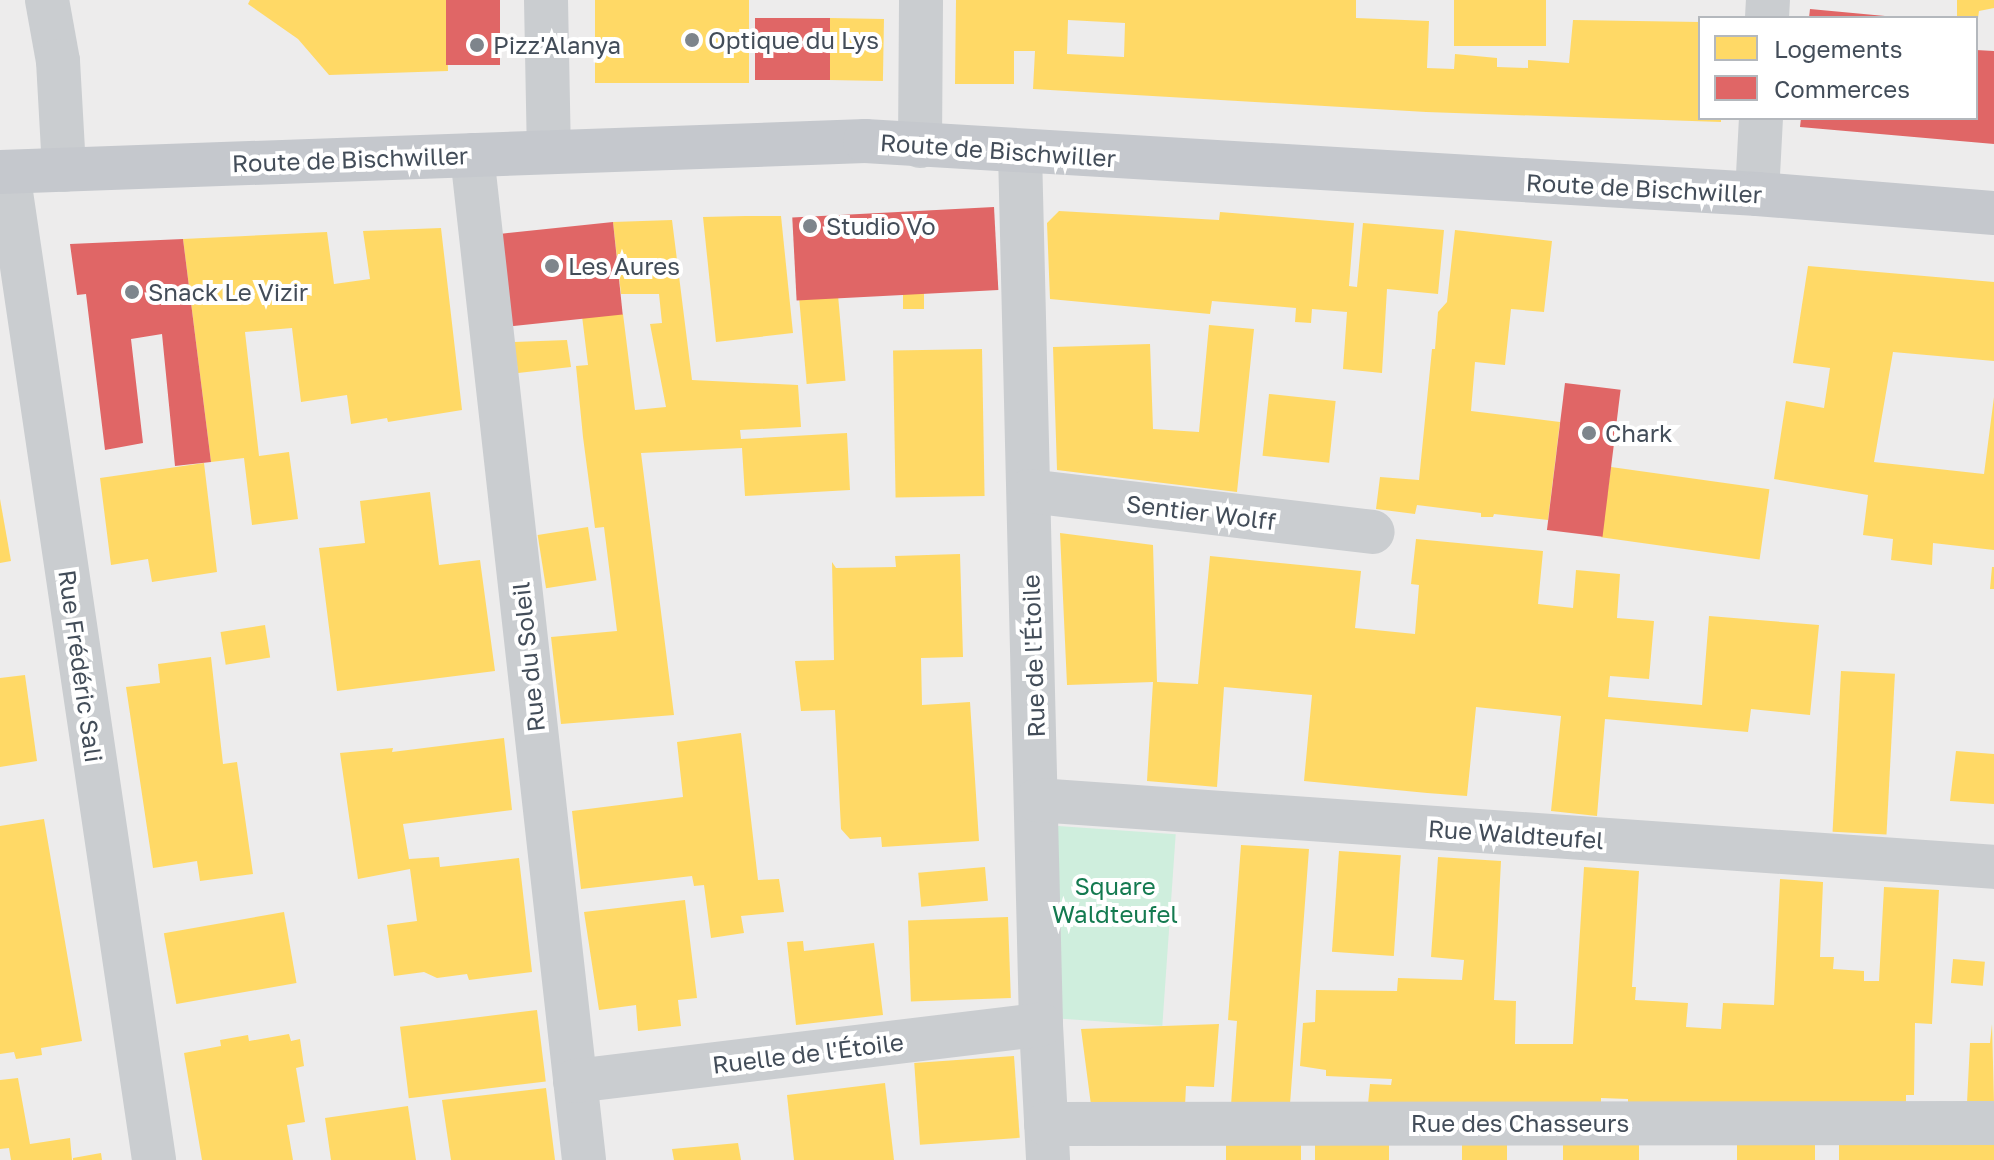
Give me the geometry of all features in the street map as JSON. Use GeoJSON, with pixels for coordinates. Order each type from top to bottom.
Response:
{"type":"FeatureCollection","features":[{"type":"Feature","properties":{"kind":"main road","name":"Route de Bischwiller"},"geometry":{"type":"LineString","coordinates":[[4,172],[865,141],[1757,194],[1994,213]]}},
{"type":"Feature","properties":{"kind":"street"},"geometry":{"type":"LineString","coordinates":[[47,0],[58,61],[64,170]]}},
{"type":"Feature","properties":{"kind":"street"},"geometry":{"type":"LineString","coordinates":[[546,0],[549,152]]}},
{"type":"Feature","properties":{"kind":"street"},"geometry":{"type":"LineString","coordinates":[[920,146],[921,0]]}},
{"type":"Feature","properties":{"kind":"street"},"geometry":{"type":"LineString","coordinates":[[1757,194],[1761,120]]}},
{"type":"Feature","properties":{"kind":"street","name":"Rue de l'Étoile"},"geometry":{"type":"LineString","coordinates":[[1020,152],[1041,1025],[1047,1142]]}},
{"type":"Feature","properties":{"kind":"street","name":"Rue du Soleil"},"geometry":{"type":"LineString","coordinates":[[472,155],[584,1160]]}},
{"type":"Feature","properties":{"kind":"street","name":"Rue Frédéric Sali"},"geometry":{"type":"LineString","coordinates":[[4,172],[154,1160]]}},
{"type":"Feature","properties":{"kind":"street","name":"Sentier Wolff"},"geometry":{"type":"LineString","coordinates":[[1029,491],[1373,532]]}},
{"type":"Feature","properties":{"kind":"street","name":"Rue Waldteufel"},"geometry":{"type":"LineString","coordinates":[[1037,800],[1994,867]]}},
{"type":"Feature","properties":{"kind":"street","name":"Ruelle de l'Étoile"},"geometry":{"type":"LineString","coordinates":[[575,1081],[1041,1025]]}},
{"type":"Feature","properties":{"kind":"street","name":"Rue des Chasseurs"},"geometry":{"type":"LineString","coordinates":[[1047,1142],[1994,1123]]}},
{"type":"Feature","properties":{"kind":"green space","name":"Square Waldteufel"},"geometry":{"type":"Polygon","coordinates":[[[1058,826],[1176,834],[1162,1026],[1045,1018],[1058,826]]]}},
{"type":"Feature","properties":{"kind":"building: Logements"},"geometry":{"type":"Polygon","coordinates":[[[250,0],[446,0],[448,71],[329,75],[298,39],[248,4],[250,0]]]}},
{"type":"Feature","properties":{"kind":"building: Logements"},"geometry":{"type":"Polygon","coordinates":[[[595,0],[749,0],[749,83],[595,83],[595,0]]]}},
{"type":"Feature","properties":{"kind":"building: Logements"},"geometry":{"type":"Polygon","coordinates":[[[956,0],[1356,0],[1356,18],[1429,21],[1427,68],[1454,69],[1455,54],[1497,58],[1497,67],[1528,68],[1528,60],[1569,63],[1573,20],[1698,22],[1698,120],[1721,122],[1426,112],[1033,89],[1035,51],[1014,51],[1014,84],[955,84],[956,0]],[[1068,20],[1067,54],[1124,57],[1125,23],[1068,20]]]}},
{"type":"Feature","properties":{"kind":"building: Logements"},"geometry":{"type":"Polygon","coordinates":[[[1454,0],[1546,0],[1546,46],[1454,46],[1454,0]]]}},
{"type":"Feature","properties":{"kind":"building: Logements"},"geometry":{"type":"Polygon","coordinates":[[[1957,0],[1994,0],[1994,8],[1979,11],[1978,18],[1957,16],[1957,0]]]}},
{"type":"Feature","properties":{"kind":"building: Logements"},"geometry":{"type":"Polygon","coordinates":[[[830,18],[884,19],[883,81],[829,80],[830,18]]]}},
{"type":"Feature","properties":{"kind":"building: Logements"},"geometry":{"type":"Polygon","coordinates":[[[1059,211],[1219,220],[1220,212],[1354,223],[1349,286],[1357,287],[1363,223],[1444,230],[1438,294],[1387,289],[1382,373],[1343,369],[1347,312],[1312,309],[1311,323],[1295,322],[1296,308],[1212,301],[1210,314],[1050,299],[1047,223],[1059,211]]]}},
{"type":"Feature","properties":{"kind":"building: Logements"},"geometry":{"type":"Polygon","coordinates":[[[781,216],[793,333],[716,342],[703,217],[781,216]]]}},
{"type":"Feature","properties":{"kind":"building: Logements"},"geometry":{"type":"Polygon","coordinates":[[[672,220],[692,380],[798,385],[801,427],[740,430],[741,439],[847,433],[850,490],[745,496],[742,448],[641,453],[674,715],[561,724],[551,637],[617,631],[604,527],[595,528],[583,437],[576,366],[588,365],[582,316],[623,314],[635,410],[666,407],[650,324],[662,323],[659,294],[621,294],[613,222],[672,220]]]}},
{"type":"Feature","properties":{"kind":"building: Logements"},"geometry":{"type":"Polygon","coordinates":[[[441,228],[462,410],[388,422],[387,418],[351,424],[347,395],[301,402],[292,328],[245,332],[259,456],[289,452],[298,519],[252,525],[244,458],[211,462],[183,239],[327,232],[334,284],[370,279],[363,231],[441,228]]]}},
{"type":"Feature","properties":{"kind":"building: Logements"},"geometry":{"type":"Polygon","coordinates":[[[1455,230],[1552,241],[1544,312],[1511,309],[1505,365],[1475,362],[1471,411],[1560,422],[1548,520],[1494,514],[1493,517],[1481,517],[1481,513],[1417,505],[1415,514],[1376,509],[1380,477],[1419,480],[1432,349],[1435,349],[1438,312],[1447,302],[1455,230]]]}},
{"type":"Feature","properties":{"kind":"building: Logements"},"geometry":{"type":"Polygon","coordinates":[[[1808,266],[1994,282],[1994,361],[1893,352],[1874,462],[1984,474],[1994,397],[1994,550],[1933,543],[1932,565],[1891,560],[1893,539],[1863,535],[1868,495],[1774,479],[1786,401],[1824,408],[1830,368],[1793,363],[1808,266]]]}},
{"type":"Feature","properties":{"kind":"building: Logements"},"geometry":{"type":"Polygon","coordinates":[[[903,293],[924,293],[924,309],[903,309],[903,293]]]}},
{"type":"Feature","properties":{"kind":"building: Logements"},"geometry":{"type":"Polygon","coordinates":[[[838,295],[845,381],[807,384],[799,298],[838,295]]]}},
{"type":"Feature","properties":{"kind":"building: Logements"},"geometry":{"type":"Polygon","coordinates":[[[1209,325],[1254,329],[1237,492],[1057,470],[1053,347],[1150,344],[1153,429],[1199,432],[1209,325]]]}},
{"type":"Feature","properties":{"kind":"building: Logements"},"geometry":{"type":"Polygon","coordinates":[[[567,340],[571,367],[518,373],[514,342],[567,340]]]}},
{"type":"Feature","properties":{"kind":"building: Logements"},"geometry":{"type":"Polygon","coordinates":[[[982,349],[985,496],[896,498],[893,351],[982,349]]]}},
{"type":"Feature","properties":{"kind":"building: Logements"},"geometry":{"type":"Polygon","coordinates":[[[1269,394],[1336,401],[1329,463],[1263,456],[1269,394]]]}},
{"type":"Feature","properties":{"kind":"building: Logements"},"geometry":{"type":"Polygon","coordinates":[[[204,463],[217,572],[152,582],[148,559],[111,565],[100,478],[204,463]]]}},
{"type":"Feature","properties":{"kind":"building: Logements"},"geometry":{"type":"Polygon","coordinates":[[[1611,467],[1769,489],[1760,560],[1601,537],[1611,467]]]}},
{"type":"Feature","properties":{"kind":"building: Logements"},"geometry":{"type":"Polygon","coordinates":[[[430,492],[439,565],[480,560],[495,671],[337,691],[319,548],[365,543],[360,501],[430,492]]]}},
{"type":"Feature","properties":{"kind":"building: Logements"},"geometry":{"type":"Polygon","coordinates":[[[0,499],[11,561],[0,563],[0,499]]]}},
{"type":"Feature","properties":{"kind":"building: Logements"},"geometry":{"type":"Polygon","coordinates":[[[588,527],[596,580],[546,588],[538,535],[588,527]]]}},
{"type":"Feature","properties":{"kind":"building: Logements"},"geometry":{"type":"Polygon","coordinates":[[[1060,533],[1153,545],[1157,682],[1198,684],[1210,556],[1361,571],[1355,628],[1415,634],[1419,585],[1411,584],[1416,539],[1543,551],[1538,604],[1573,608],[1576,570],[1620,574],[1617,618],[1654,621],[1649,679],[1610,676],[1608,697],[1702,705],[1709,616],[1819,625],[1810,715],[1751,709],[1748,732],[1605,719],[1597,816],[1551,811],[1561,716],[1476,707],[1467,796],[1427,793],[1304,781],[1312,695],[1224,687],[1217,787],[1147,781],[1153,682],[1067,685],[1060,533]]]}},
{"type":"Feature","properties":{"kind":"building: Logements"},"geometry":{"type":"Polygon","coordinates":[[[960,554],[963,657],[921,658],[922,705],[970,702],[979,841],[882,847],[881,837],[850,839],[841,829],[835,710],[801,711],[795,661],[834,660],[832,562],[836,568],[896,567],[895,556],[960,554]]]}},
{"type":"Feature","properties":{"kind":"building: Logements"},"geometry":{"type":"Polygon","coordinates":[[[1992,567],[1994,589],[1990,589],[1992,567]]]}},
{"type":"Feature","properties":{"kind":"building: Logements"},"geometry":{"type":"Polygon","coordinates":[[[265,625],[270,658],[226,665],[221,632],[265,625]]]}},
{"type":"Feature","properties":{"kind":"building: Logements"},"geometry":{"type":"Polygon","coordinates":[[[211,657],[223,764],[237,762],[253,874],[200,881],[197,861],[153,868],[126,687],[160,683],[158,664],[211,657]]]}},
{"type":"Feature","properties":{"kind":"building: Logements"},"geometry":{"type":"Polygon","coordinates":[[[1841,671],[1895,674],[1886,835],[1833,832],[1841,671]]]}},
{"type":"Feature","properties":{"kind":"building: Logements"},"geometry":{"type":"Polygon","coordinates":[[[25,675],[37,761],[0,767],[0,678],[25,675]]]}},
{"type":"Feature","properties":{"kind":"building: Logements"},"geometry":{"type":"Polygon","coordinates":[[[741,733],[758,880],[779,879],[784,912],[741,916],[744,933],[711,938],[704,885],[694,886],[692,876],[581,889],[572,811],[683,797],[677,742],[741,733]]]}},
{"type":"Feature","properties":{"kind":"building: Logements"},"geometry":{"type":"Polygon","coordinates":[[[504,738],[512,810],[403,824],[409,859],[439,857],[440,867],[519,858],[532,972],[469,980],[467,974],[437,978],[424,972],[394,976],[387,925],[417,921],[410,869],[358,879],[340,753],[393,748],[392,752],[504,738]]]}},
{"type":"Feature","properties":{"kind":"building: Logements"},"geometry":{"type":"Polygon","coordinates":[[[1956,751],[1994,754],[1994,804],[1950,801],[1956,751]]]}},
{"type":"Feature","properties":{"kind":"building: Logements"},"geometry":{"type":"Polygon","coordinates":[[[44,819],[82,1041],[41,1048],[42,1055],[16,1059],[14,1052],[0,1054],[0,826],[44,819]]]}},
{"type":"Feature","properties":{"kind":"building: Logements"},"geometry":{"type":"Polygon","coordinates":[[[1241,845],[1309,849],[1290,1104],[1231,1105],[1237,1021],[1228,1020],[1241,845]]]}},
{"type":"Feature","properties":{"kind":"building: Logements"},"geometry":{"type":"Polygon","coordinates":[[[1339,851],[1401,855],[1394,956],[1332,952],[1339,851]]]}},
{"type":"Feature","properties":{"kind":"building: Logements"},"geometry":{"type":"Polygon","coordinates":[[[1438,857],[1501,861],[1494,1000],[1516,1001],[1515,1044],[1573,1044],[1584,867],[1639,871],[1632,987],[1636,987],[1635,1000],[1688,1003],[1686,1027],[1721,1029],[1723,1003],[1774,1005],[1780,879],[1823,882],[1820,957],[1834,957],[1833,969],[1864,971],[1864,981],[1879,981],[1884,887],[1939,890],[1932,1024],[1915,1023],[1914,1095],[1906,1095],[1906,1104],[1628,1104],[1628,1099],[1601,1098],[1601,1104],[1368,1104],[1370,1084],[1391,1085],[1392,1079],[1326,1076],[1326,1070],[1300,1066],[1303,1023],[1315,1022],[1316,990],[1397,991],[1398,978],[1462,980],[1464,960],[1431,957],[1438,857]]]}},
{"type":"Feature","properties":{"kind":"building: Logements"},"geometry":{"type":"Polygon","coordinates":[[[985,867],[988,901],[921,907],[918,873],[985,867]]]}},
{"type":"Feature","properties":{"kind":"building: Logements"},"geometry":{"type":"Polygon","coordinates":[[[685,900],[697,998],[678,1000],[681,1026],[638,1031],[636,1005],[599,1010],[584,912],[685,900]]]}},
{"type":"Feature","properties":{"kind":"building: Logements"},"geometry":{"type":"Polygon","coordinates":[[[284,912],[297,983],[176,1004],[164,933],[284,912]]]}},
{"type":"Feature","properties":{"kind":"building: Logements"},"geometry":{"type":"Polygon","coordinates":[[[1008,917],[1011,998],[911,1001],[908,920],[1008,917]]]}},
{"type":"Feature","properties":{"kind":"building: Logements"},"geometry":{"type":"Polygon","coordinates":[[[803,941],[804,951],[874,943],[883,1015],[796,1025],[787,942],[803,941]]]}},
{"type":"Feature","properties":{"kind":"building: Logements"},"geometry":{"type":"Polygon","coordinates":[[[1953,959],[1985,962],[1983,986],[1951,983],[1953,959]]]}},
{"type":"Feature","properties":{"kind":"building: Logements"},"geometry":{"type":"Polygon","coordinates":[[[537,1010],[546,1081],[409,1098],[400,1027],[537,1010]]]}},
{"type":"Feature","properties":{"kind":"building: Logements"},"geometry":{"type":"Polygon","coordinates":[[[1219,1024],[1214,1087],[1186,1086],[1185,1106],[1091,1105],[1081,1029],[1219,1024]]]}},
{"type":"Feature","properties":{"kind":"building: Logements"},"geometry":{"type":"Polygon","coordinates":[[[1992,1024],[1994,1103],[1967,1103],[1970,1043],[1990,1043],[1992,1024]]]}},
{"type":"Feature","properties":{"kind":"building: Logements"},"geometry":{"type":"Polygon","coordinates":[[[289,1034],[291,1041],[300,1039],[304,1066],[296,1068],[305,1122],[287,1125],[293,1160],[202,1160],[184,1053],[221,1046],[220,1040],[248,1035],[249,1041],[289,1034]]]}},
{"type":"Feature","properties":{"kind":"building: Logements"},"geometry":{"type":"Polygon","coordinates":[[[1014,1056],[1020,1138],[920,1145],[914,1063],[1014,1056]]]}},
{"type":"Feature","properties":{"kind":"building: Logements"},"geometry":{"type":"Polygon","coordinates":[[[18,1078],[30,1144],[70,1138],[72,1160],[11,1160],[9,1148],[0,1149],[0,1080],[18,1078]]]}},
{"type":"Feature","properties":{"kind":"building: Logements"},"geometry":{"type":"Polygon","coordinates":[[[885,1083],[894,1160],[794,1160],[787,1095],[885,1083]]]}},
{"type":"Feature","properties":{"kind":"building: Logements"},"geometry":{"type":"Polygon","coordinates":[[[546,1088],[555,1160],[451,1160],[442,1100],[546,1088]]]}},
{"type":"Feature","properties":{"kind":"building: Logements"},"geometry":{"type":"Polygon","coordinates":[[[408,1106],[416,1160],[331,1160],[325,1118],[408,1106]]]}},
{"type":"Feature","properties":{"kind":"building: Logements"},"geometry":{"type":"Polygon","coordinates":[[[738,1143],[741,1160],[674,1160],[672,1149],[738,1143]]]}},
{"type":"Feature","properties":{"kind":"building: Logements"},"geometry":{"type":"Polygon","coordinates":[[[1315,1143],[1389,1143],[1389,1160],[1315,1160],[1315,1143]]]}},
{"type":"Feature","properties":{"kind":"building: Logements"},"geometry":{"type":"Polygon","coordinates":[[[1563,1143],[1639,1143],[1639,1160],[1563,1160],[1563,1143]]]}},
{"type":"Feature","properties":{"kind":"building: Logements"},"geometry":{"type":"Polygon","coordinates":[[[1737,1143],[1815,1143],[1815,1160],[1737,1160],[1737,1143]]]}},
{"type":"Feature","properties":{"kind":"building: Logements"},"geometry":{"type":"Polygon","coordinates":[[[1839,1143],[1994,1143],[1994,1160],[1839,1160],[1839,1143]]]}},
{"type":"Feature","properties":{"kind":"building: Logements"},"geometry":{"type":"Polygon","coordinates":[[[1226,1144],[1301,1144],[1301,1160],[1226,1160],[1226,1144]]]}},
{"type":"Feature","properties":{"kind":"building: Logements"},"geometry":{"type":"Polygon","coordinates":[[[1462,1144],[1507,1144],[1507,1160],[1462,1160],[1462,1144]]]}},
{"type":"Feature","properties":{"kind":"building: Logements"},"geometry":{"type":"Polygon","coordinates":[[[101,1153],[102,1160],[73,1160],[73,1158],[101,1153]]]}},
{"type":"Feature","properties":{"kind":"building: Commerces"},"geometry":{"type":"Polygon","coordinates":[[[446,0],[500,0],[500,65],[446,65],[446,0]]]}},
{"type":"Feature","properties":{"kind":"building: Commerces"},"geometry":{"type":"Polygon","coordinates":[[[1810,9],[1885,16],[1809,16],[1810,9]]]}},
{"type":"Feature","properties":{"kind":"building: Commerces"},"geometry":{"type":"Polygon","coordinates":[[[755,18],[830,18],[830,80],[755,80],[755,18]]]}},
{"type":"Feature","properties":{"kind":"building: Commerces"},"geometry":{"type":"Polygon","coordinates":[[[1978,50],[1994,51],[1994,144],[1800,127],[1801,120],[1978,120],[1978,50]]]}},
{"type":"Feature","properties":{"kind":"building: Commerces"},"geometry":{"type":"Polygon","coordinates":[[[994,207],[998,290],[797,300],[792,218],[994,207]]]}},
{"type":"Feature","properties":{"kind":"building: Commerces"},"geometry":{"type":"Polygon","coordinates":[[[613,222],[623,314],[511,326],[502,234],[613,222]]]}},
{"type":"Feature","properties":{"kind":"building: Commerces"},"geometry":{"type":"Polygon","coordinates":[[[183,239],[211,462],[175,466],[162,334],[131,339],[143,443],[105,450],[86,294],[77,295],[70,244],[183,239]]]}},
{"type":"Feature","properties":{"kind":"building: Commerces"},"geometry":{"type":"Polygon","coordinates":[[[1565,383],[1621,390],[1603,537],[1547,530],[1565,383]]]}},
{"type":"Feature","properties":{"kind":"place","name":"Optique du Lys"},"geometry":{"type":"Point","coordinates":[692,40]}},
{"type":"Feature","properties":{"kind":"place","name":"Pizz'Alanya"},"geometry":{"type":"Point","coordinates":[477,45]}},
{"type":"Feature","properties":{"kind":"place","name":"Studio Vo"},"geometry":{"type":"Point","coordinates":[810,226]}},
{"type":"Feature","properties":{"kind":"place","name":"Les Aures"},"geometry":{"type":"Point","coordinates":[552,266]}},
{"type":"Feature","properties":{"kind":"place","name":"Snack Le Vizir"},"geometry":{"type":"Point","coordinates":[132,292]}},
{"type":"Feature","properties":{"kind":"place","name":"Chark"},"geometry":{"type":"Point","coordinates":[1589,433]}}]}
